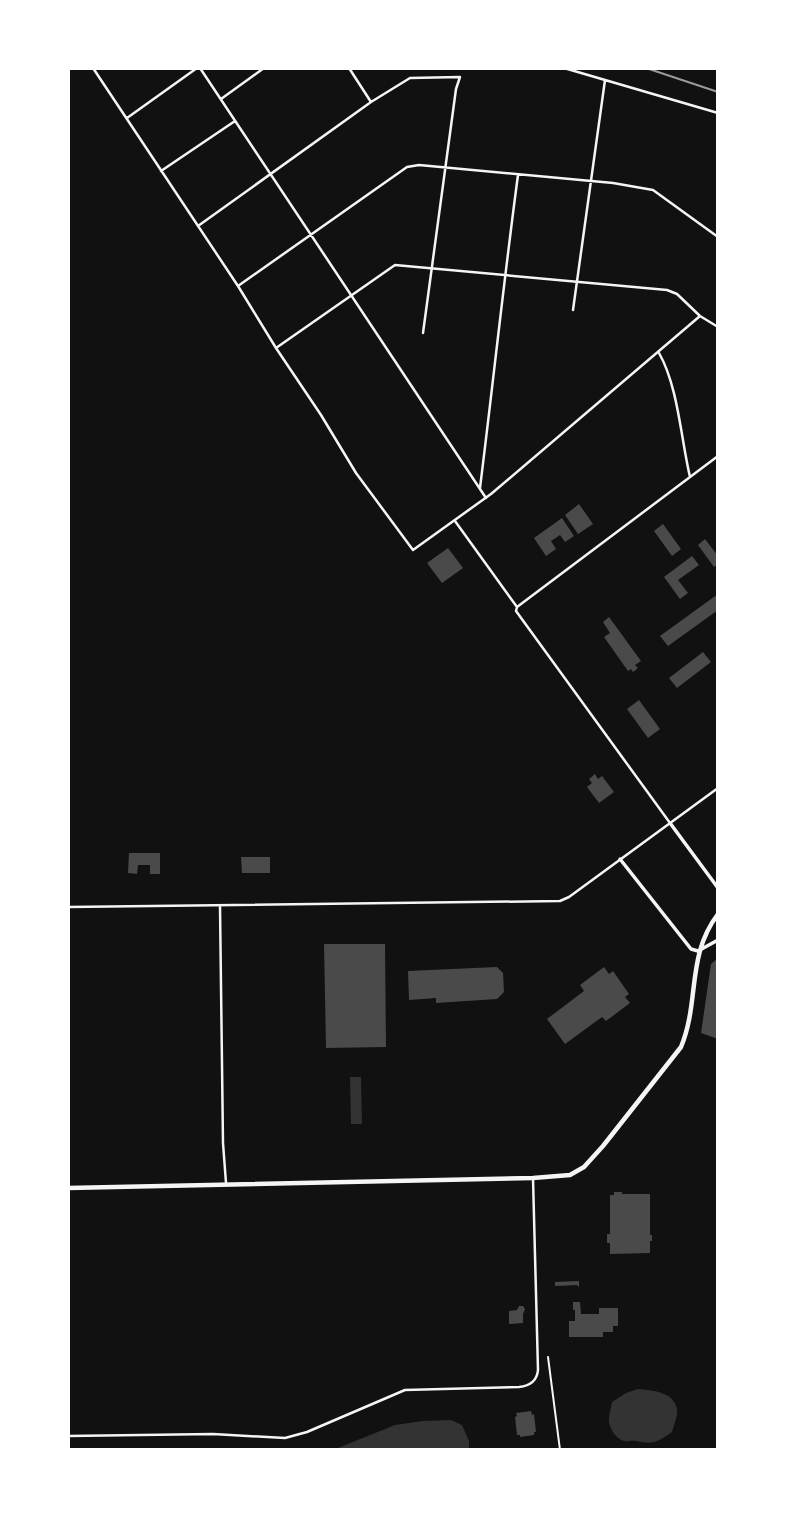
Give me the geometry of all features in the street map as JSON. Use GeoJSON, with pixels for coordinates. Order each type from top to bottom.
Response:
{"type":"FeatureCollection","features":[{"type":"Feature","properties":{"kind":"main road"},"geometry":{"type":"LineString","coordinates":[[68,1188],[569,1175],[584,1167],[603,1146],[681,1047],[687,1028],[698,951],[706,931],[718,914]]}},
{"type":"Feature","properties":{"kind":"street"},"geometry":{"type":"LineString","coordinates":[[93,68],[238,286],[356,473],[413,550],[486,498],[701,316]]}},
{"type":"Feature","properties":{"kind":"street"},"geometry":{"type":"LineString","coordinates":[[127,118],[199,68],[486,498]]}},
{"type":"Feature","properties":{"kind":"street"},"geometry":{"type":"LineString","coordinates":[[221,99],[264,68]]}},
{"type":"Feature","properties":{"kind":"street"},"geometry":{"type":"LineString","coordinates":[[349,68],[371,102]]}},
{"type":"Feature","properties":{"kind":"street"},"geometry":{"type":"LineString","coordinates":[[564,68],[718,113]]}},
{"type":"Feature","properties":{"kind":"street"},"geometry":{"type":"LineString","coordinates":[[198,226],[371,102],[410,78],[460,77],[456,89],[423,333]]}},
{"type":"Feature","properties":{"kind":"street"},"geometry":{"type":"LineString","coordinates":[[573,310],[605,80]]}},
{"type":"Feature","properties":{"kind":"street"},"geometry":{"type":"LineString","coordinates":[[161,171],[235,121]]}},
{"type":"Feature","properties":{"kind":"street"},"geometry":{"type":"LineString","coordinates":[[238,286],[407,167],[419,165],[613,183],[653,190],[718,237]]}},
{"type":"Feature","properties":{"kind":"street"},"geometry":{"type":"LineString","coordinates":[[480,489],[518,175]]}},
{"type":"Feature","properties":{"kind":"street"},"geometry":{"type":"LineString","coordinates":[[276,348],[395,265],[667,290],[677,294],[718,327]]}},
{"type":"Feature","properties":{"kind":"street"},"geometry":{"type":"LineString","coordinates":[[659,353],[674,394],[690,477]]}},
{"type":"Feature","properties":{"kind":"street"},"geometry":{"type":"LineString","coordinates":[[517,607],[718,456]]}},
{"type":"Feature","properties":{"kind":"street"},"geometry":{"type":"LineString","coordinates":[[454,520],[517,607],[516,611],[718,888]]}},
{"type":"Feature","properties":{"kind":"street"},"geometry":{"type":"LineString","coordinates":[[68,907],[560,901],[718,788]]}},
{"type":"Feature","properties":{"kind":"street"},"geometry":{"type":"LineString","coordinates":[[620,859],[691,949],[698,951],[718,940]]}},
{"type":"Feature","properties":{"kind":"street"},"geometry":{"type":"LineString","coordinates":[[220,906],[226,1185]]}},
{"type":"Feature","properties":{"kind":"street"},"geometry":{"type":"LineString","coordinates":[[68,1436],[214,1434],[285,1438],[307,1432],[405,1390],[528,1385],[534,1381],[537,1374],[538,1359],[533,1178]]}},
{"type":"Feature","properties":{"kind":"path"},"geometry":{"type":"LineString","coordinates":[[548,1357],[560,1450]]}},
{"type":"Feature","properties":{"kind":"shaded area"},"geometry":{"type":"Polygon","coordinates":[[[350,1077],[361,1077],[362,1124],[351,1124],[350,1077]]]}},
{"type":"Feature","properties":{"kind":"shaded area"},"geometry":{"type":"Polygon","coordinates":[[[638,1389],[667,1395],[677,1409],[672,1432],[655,1442],[621,1440],[610,1426],[612,1402],[638,1389]]]}},
{"type":"Feature","properties":{"kind":"shaded area"},"geometry":{"type":"Polygon","coordinates":[[[451,1420],[462,1425],[469,1441],[469,1450],[333,1450],[395,1425],[451,1420]]]}},
{"type":"Feature","properties":{"kind":"building"},"geometry":{"type":"Polygon","coordinates":[[[579,504],[593,524],[578,534],[565,515],[579,504]]]}},
{"type":"Feature","properties":{"kind":"building"},"geometry":{"type":"Polygon","coordinates":[[[562,518],[574,536],[565,542],[560,535],[551,541],[556,549],[546,556],[534,538],[562,518]]]}},
{"type":"Feature","properties":{"kind":"building"},"geometry":{"type":"Polygon","coordinates":[[[663,524],[681,549],[672,556],[654,531],[663,524]]]}},
{"type":"Feature","properties":{"kind":"building"},"geometry":{"type":"Polygon","coordinates":[[[705,539],[718,556],[718,564],[714,567],[698,545],[705,539]]]}},
{"type":"Feature","properties":{"kind":"building"},"geometry":{"type":"Polygon","coordinates":[[[448,548],[463,568],[442,583],[427,563],[448,548]]]}},
{"type":"Feature","properties":{"kind":"building"},"geometry":{"type":"Polygon","coordinates":[[[692,556],[699,565],[678,580],[688,593],[680,599],[664,577],[692,556]]]}},
{"type":"Feature","properties":{"kind":"building"},"geometry":{"type":"Polygon","coordinates":[[[718,594],[718,610],[668,646],[660,636],[718,594]]]}},
{"type":"Feature","properties":{"kind":"building"},"geometry":{"type":"Polygon","coordinates":[[[609,617],[641,661],[635,665],[638,668],[633,672],[631,669],[628,671],[604,637],[610,633],[603,622],[609,617]]]}},
{"type":"Feature","properties":{"kind":"building"},"geometry":{"type":"Polygon","coordinates":[[[703,652],[711,662],[677,688],[669,678],[703,652]]]}},
{"type":"Feature","properties":{"kind":"building"},"geometry":{"type":"Polygon","coordinates":[[[639,700],[660,729],[648,738],[627,709],[639,700]]]}},
{"type":"Feature","properties":{"kind":"building"},"geometry":{"type":"Polygon","coordinates":[[[595,774],[598,779],[602,776],[614,792],[599,803],[587,787],[592,783],[589,779],[595,774]]]}},
{"type":"Feature","properties":{"kind":"building"},"geometry":{"type":"Polygon","coordinates":[[[129,853],[160,853],[160,874],[150,874],[150,865],[138,865],[137,874],[128,873],[129,853]]]}},
{"type":"Feature","properties":{"kind":"building"},"geometry":{"type":"Polygon","coordinates":[[[241,857],[270,857],[270,873],[242,873],[241,857]]]}},
{"type":"Feature","properties":{"kind":"building"},"geometry":{"type":"Polygon","coordinates":[[[324,944],[385,944],[386,1047],[326,1048],[324,944]]]}},
{"type":"Feature","properties":{"kind":"building"},"geometry":{"type":"Polygon","coordinates":[[[718,958],[718,1039],[701,1033],[711,964],[718,958]]]}},
{"type":"Feature","properties":{"kind":"building"},"geometry":{"type":"Polygon","coordinates":[[[497,967],[503,973],[504,992],[497,999],[436,1003],[436,998],[409,1000],[408,971],[497,967]]]}},
{"type":"Feature","properties":{"kind":"building"},"geometry":{"type":"Polygon","coordinates":[[[604,967],[609,974],[613,971],[629,994],[625,997],[630,1003],[606,1021],[602,1017],[565,1044],[547,1019],[584,991],[580,985],[604,967]]]}},
{"type":"Feature","properties":{"kind":"building"},"geometry":{"type":"Polygon","coordinates":[[[614,1192],[650,1194],[650,1253],[610,1254],[607,1234],[610,1234],[610,1195],[614,1195],[614,1192]]]}},
{"type":"Feature","properties":{"kind":"building"},"geometry":{"type":"Polygon","coordinates":[[[579,1281],[579,1287],[555,1286],[555,1282],[579,1281]]]}},
{"type":"Feature","properties":{"kind":"building"},"geometry":{"type":"Polygon","coordinates":[[[573,1302],[580,1302],[581,1314],[599,1314],[599,1308],[618,1308],[618,1326],[613,1326],[613,1332],[603,1332],[603,1337],[569,1337],[569,1321],[575,1321],[573,1302]]]}},
{"type":"Feature","properties":{"kind":"building"},"geometry":{"type":"Polygon","coordinates":[[[519,1306],[525,1309],[523,1323],[509,1324],[509,1311],[517,1310],[519,1306]]]}},
{"type":"Feature","properties":{"kind":"building"},"geometry":{"type":"Polygon","coordinates":[[[531,1411],[532,1415],[534,1414],[536,1432],[534,1435],[520,1437],[517,1435],[516,1413],[531,1411]]]}},
{"type":"Feature","properties":{"kind":"railway"},"geometry":{"type":"LineString","coordinates":[[646,68],[718,92]]}}]}
